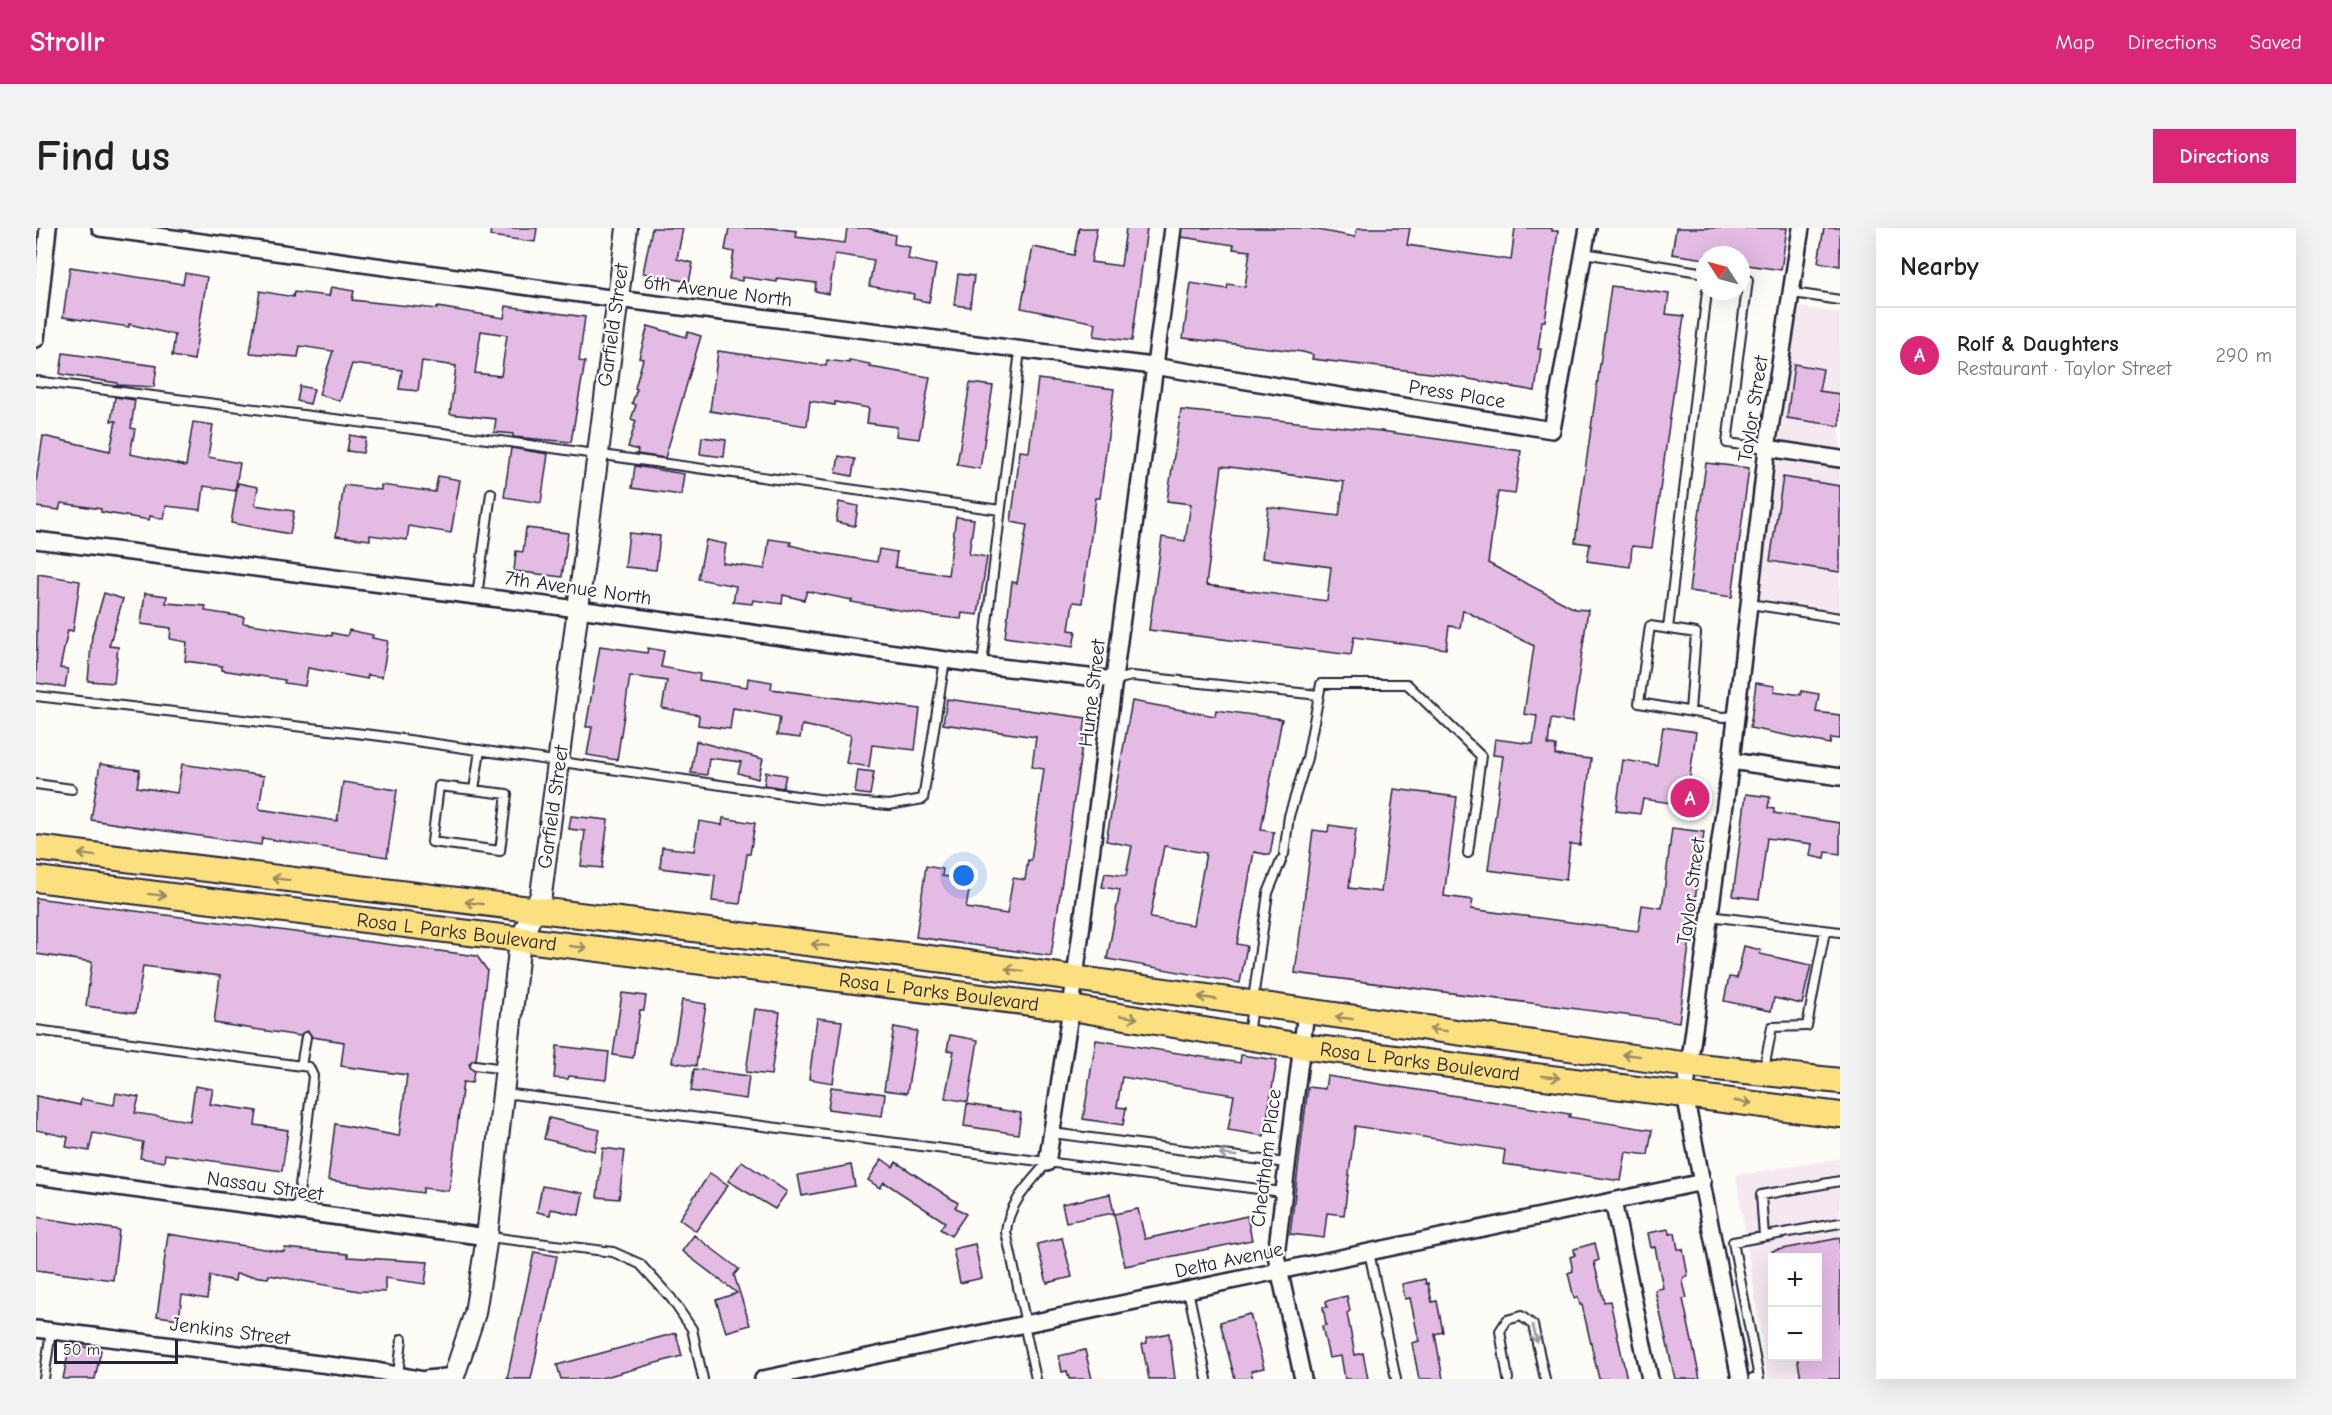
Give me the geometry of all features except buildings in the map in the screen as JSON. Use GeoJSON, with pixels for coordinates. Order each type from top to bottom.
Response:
{"type":"FeatureCollection","features":[{"type":"Feature","properties":{"kind":"main road","name":"Rosa L Parks Boulevard"},"geometry":{"type":"LineString","coordinates":[[36,848],[1075,979],[1689,1065],[1840,1081]]}},
{"type":"Feature","properties":{"kind":"main road","name":"Rosa L Parks Boulevard"},"geometry":{"type":"LineString","coordinates":[[36,879],[1071,1008],[1301,1046],[1840,1115]]}},
{"type":"Feature","properties":{"kind":"street"},"geometry":{"type":"LineString","coordinates":[[36,339],[48,228]]}},
{"type":"Feature","properties":{"kind":"street","name":"6th Avenue North"},"geometry":{"type":"LineString","coordinates":[[100,228],[149,231],[617,299],[1153,366]]}},
{"type":"Feature","properties":{"kind":"street","name":"Garfield Street"},"geometry":{"type":"LineString","coordinates":[[454,1377],[475,1313],[487,1237],[520,941],[532,910],[541,895],[560,763],[576,610],[627,228]]}},
{"type":"Feature","properties":{"kind":"street","name":"Hume Street"},"geometry":{"type":"LineString","coordinates":[[1047,1162],[1075,979],[1115,680],[1153,366],[1173,228]]}},
{"type":"Feature","properties":{"kind":"street","name":"Press Place"},"geometry":{"type":"LineString","coordinates":[[1153,366],[1552,430],[1588,228]]}},
{"type":"Feature","properties":{"kind":"street","name":"Taylor Street"},"geometry":{"type":"LineString","coordinates":[[1740,1379],[1685,1095],[1731,761],[1767,448],[1793,293],[1801,228]]}},
{"type":"Feature","properties":{"kind":"street"},"geometry":{"type":"LineString","coordinates":[[1767,448],[1840,459]]}},
{"type":"Feature","properties":{"kind":"street","name":"7th Avenue North"},"geometry":{"type":"LineString","coordinates":[[36,540],[477,596],[982,665],[1115,680]]}},
{"type":"Feature","properties":{"kind":"street"},"geometry":{"type":"LineString","coordinates":[[1731,761],[1840,777]]}},
{"type":"Feature","properties":{"kind":"street","name":"Cheatham Place"},"geometry":{"type":"LineString","coordinates":[[1303,1379],[1276,1255],[1306,1012]]}},
{"type":"Feature","properties":{"kind":"street","name":"Nassau Street"},"geometry":{"type":"LineString","coordinates":[[36,1176],[487,1237]]}},
{"type":"Feature","properties":{"kind":"street","name":"Delta Avenue"},"geometry":{"type":"LineString","coordinates":[[764,1379],[1703,1182]]}},
{"type":"Feature","properties":{"kind":"street"},"geometry":{"type":"LineString","coordinates":[[1613,1201],[1650,1379]]}},
{"type":"Feature","properties":{"kind":"street","name":"Jenkins Street"},"geometry":{"type":"LineString","coordinates":[[43,1330],[419,1379]]}},
{"type":"Feature","properties":{"kind":"street"},"geometry":{"type":"LineString","coordinates":[[426,1379],[454,1377]]}},
{"type":"Feature","properties":{"kind":"lane"},"geometry":{"type":"LineString","coordinates":[[1584,254],[1696,272]]}},
{"type":"Feature","properties":{"kind":"lane"},"geometry":{"type":"LineString","coordinates":[[1793,293],[1840,300]]}},
{"type":"Feature","properties":{"kind":"lane"},"geometry":{"type":"LineString","coordinates":[[1668,629],[1706,300]]}},
{"type":"Feature","properties":{"kind":"lane"},"geometry":{"type":"LineString","coordinates":[[1745,300],[1727,443],[1767,448]]}},
{"type":"Feature","properties":{"kind":"lane"},"geometry":{"type":"LineString","coordinates":[[982,665],[1020,350]]}},
{"type":"Feature","properties":{"kind":"lane"},"geometry":{"type":"LineString","coordinates":[[36,381],[596,454],[710,472],[1000,510]]}},
{"type":"Feature","properties":{"kind":"lane"},"geometry":{"type":"LineString","coordinates":[[477,596],[490,493]]}},
{"type":"Feature","properties":{"kind":"lane"},"geometry":{"type":"LineString","coordinates":[[1750,604],[1840,618]]}},
{"type":"Feature","properties":{"kind":"lane"},"geometry":{"type":"LineString","coordinates":[[1690,711],[1696,633],[1650,626],[1638,703],[1690,711],[1736,716]]}},
{"type":"Feature","properties":{"kind":"lane"},"geometry":{"type":"LineString","coordinates":[[36,696],[480,750],[818,799],[889,805],[923,799],[945,660]]}},
{"type":"Feature","properties":{"kind":"lane"},"geometry":{"type":"LineString","coordinates":[[1115,680],[1132,676],[1319,695]]}},
{"type":"Feature","properties":{"kind":"lane"},"geometry":{"type":"LineString","coordinates":[[1248,1037],[1268,893],[1282,858],[1289,816],[1307,758],[1321,684],[1407,684],[1481,756],[1468,853]]}},
{"type":"Feature","properties":{"kind":"lane"},"geometry":{"type":"LineString","coordinates":[[474,790],[480,750]]}},
{"type":"Feature","properties":{"kind":"lane"},"geometry":{"type":"LineString","coordinates":[[36,784],[72,789]]}},
{"type":"Feature","properties":{"kind":"lane"},"geometry":{"type":"LineString","coordinates":[[439,786],[474,790],[507,794],[500,851],[432,842],[439,786]]}},
{"type":"Feature","properties":{"kind":"lane"},"geometry":{"type":"LineString","coordinates":[[1709,916],[1840,932]]}},
{"type":"Feature","properties":{"kind":"lane"},"geometry":{"type":"LineString","coordinates":[[1763,1073],[1772,1027],[1807,1026],[1825,931]]}},
{"type":"Feature","properties":{"kind":"lane"},"geometry":{"type":"LineString","coordinates":[[36,1030],[309,1067],[313,1076],[297,1211]]}},
{"type":"Feature","properties":{"kind":"lane"},"geometry":{"type":"LineString","coordinates":[[301,1066],[306,1036]]}},
{"type":"Feature","properties":{"kind":"lane"},"geometry":{"type":"LineString","coordinates":[[475,1065],[506,1070]]}},
{"type":"Feature","properties":{"kind":"lane"},"geometry":{"type":"LineString","coordinates":[[504,1093],[1282,1192]]}},
{"type":"Feature","properties":{"kind":"lane"},"geometry":{"type":"LineString","coordinates":[[1052,1133],[1286,1162]]}},
{"type":"Feature","properties":{"kind":"lane"},"geometry":{"type":"LineString","coordinates":[[1036,1379],[1006,1232],[1007,1219],[1018,1198],[1047,1162]]}},
{"type":"Feature","properties":{"kind":"lane"},"geometry":{"type":"LineString","coordinates":[[1764,1236],[1761,1195],[1840,1181]]}},
{"type":"Feature","properties":{"kind":"lane"},"geometry":{"type":"LineString","coordinates":[[1714,1244],[1840,1223]]}},
{"type":"Feature","properties":{"kind":"lane"},"geometry":{"type":"LineString","coordinates":[[487,1237],[614,1252],[640,1264],[671,1298],[692,1329],[703,1379]]}},
{"type":"Feature","properties":{"kind":"lane"},"geometry":{"type":"LineString","coordinates":[[1733,1242],[1758,1379]]}},
{"type":"Feature","properties":{"kind":"lane"},"geometry":{"type":"LineString","coordinates":[[1370,1252],[1396,1379]]}},
{"type":"Feature","properties":{"kind":"lane"},"geometry":{"type":"LineString","coordinates":[[1188,1290],[1207,1379]]}},
{"type":"Feature","properties":{"kind":"lane"},"geometry":{"type":"LineString","coordinates":[[1508,1379],[1500,1331],[1507,1320],[1521,1316],[1533,1325],[1545,1379]]}},
{"type":"Feature","properties":{"kind":"lane"},"geometry":{"type":"LineString","coordinates":[[43,1330],[44,1379]]}},
{"type":"Feature","properties":{"kind":"lane"},"geometry":{"type":"LineString","coordinates":[[398,1375],[402,1339]]}},
{"type":"Feature","properties":{"kind":"shaded area"},"geometry":{"type":"Polygon","coordinates":[[[1798,307],[1840,313],[1840,612],[1758,600],[1798,307]]]}},
{"type":"Feature","properties":{"kind":"shaded area"},"geometry":{"type":"Polygon","coordinates":[[[1840,1159],[1840,1379],[1768,1379],[1736,1175],[1840,1159]]]}},
{"type":"Feature","properties":{"kind":"place","name":"Rolf & Daughters"},"geometry":{"type":"Point","coordinates":[1690,798]}}]}
